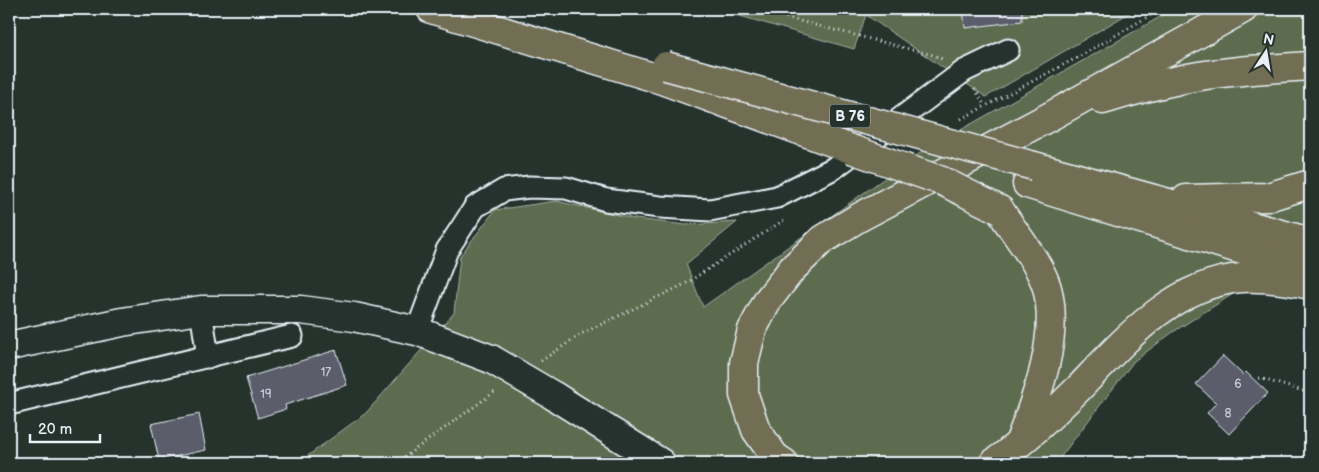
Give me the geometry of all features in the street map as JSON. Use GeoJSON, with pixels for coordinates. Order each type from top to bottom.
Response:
{"type":"FeatureCollection","features":[{"type":"Feature","properties":{"kind":"highway","name":"B 76"},"geometry":{"type":"LineString","coordinates":[[431,9],[1030,175],[1310,271]]}},
{"type":"Feature","properties":{"kind":"highway","name":"B 76"},"geometry":{"type":"LineString","coordinates":[[478,9],[664,73]]}},
{"type":"Feature","properties":{"kind":"highway"},"geometry":{"type":"LineString","coordinates":[[784,463],[775,457],[756,430],[744,395],[744,363],[752,330],[768,300],[792,269],[822,240],[858,218],[1049,117],[1243,9]]}},
{"type":"Feature","properties":{"kind":"highway"},"geometry":{"type":"LineString","coordinates":[[1049,117],[1135,90],[1189,78],[1247,70],[1310,66]]}},
{"type":"Feature","properties":{"kind":"highway"},"geometry":{"type":"LineString","coordinates":[[664,73],[942,181],[1000,210],[1033,259],[1046,288],[1050,321],[1046,354],[1036,397],[1017,447]]}},
{"type":"Feature","properties":{"kind":"highway","name":"B 76"},"geometry":{"type":"LineString","coordinates":[[1030,175],[1155,200],[1310,242]]}},
{"type":"Feature","properties":{"kind":"highway"},"geometry":{"type":"LineString","coordinates":[[1155,200],[1268,197],[1310,184]]}},
{"type":"Feature","properties":{"kind":"highway"},"geometry":{"type":"LineString","coordinates":[[994,463],[1017,447],[1148,320],[1179,298],[1208,285],[1241,278],[1278,278],[1310,285]]}},
{"type":"Feature","properties":{"kind":"street"},"geometry":{"type":"LineString","coordinates":[[417,331],[447,250],[475,207],[504,190],[529,187],[566,188],[606,200],[660,207],[710,210],[777,197],[834,168],[964,71],[1008,50]]}},
{"type":"Feature","properties":{"kind":"street"},"geometry":{"type":"LineString","coordinates":[[201,310],[208,356]]}},
{"type":"Feature","properties":{"kind":"street"},"geometry":{"type":"LineString","coordinates":[[9,346],[122,322],[201,310],[301,310],[354,317],[417,331],[492,360],[554,396],[661,463]]}},
{"type":"Feature","properties":{"kind":"street"},"geometry":{"type":"LineString","coordinates":[[9,404],[292,336]]}},
{"type":"Feature","properties":{"kind":"path"},"geometry":{"type":"LineString","coordinates":[[752,9],[933,55],[964,71]]}},
{"type":"Feature","properties":{"kind":"path"},"geometry":{"type":"LineString","coordinates":[[960,119],[1082,55],[1161,9]]}},
{"type":"Feature","properties":{"kind":"path"},"geometry":{"type":"LineString","coordinates":[[540,361],[581,334],[685,284],[785,219]]}},
{"type":"Feature","properties":{"kind":"path"},"geometry":{"type":"LineString","coordinates":[[1259,378],[1310,393]]}},
{"type":"Feature","properties":{"kind":"path"},"geometry":{"type":"LineString","coordinates":[[396,463],[500,388]]}},
{"type":"Feature","properties":{"kind":"green space"},"geometry":{"type":"Polygon","coordinates":[[[716,9],[1136,9],[986,97],[866,15],[854,49],[716,9]]]}},
{"type":"Feature","properties":{"kind":"green space"},"geometry":{"type":"Polygon","coordinates":[[[1174,9],[1310,9],[1310,261],[1293,256],[1173,332],[1134,361],[1056,463],[298,463],[366,413],[454,313],[460,256],[495,210],[556,201],[635,219],[686,225],[737,222],[686,264],[703,307],[920,153],[1174,9]]]}},
{"type":"Feature","properties":{"kind":"building"},"geometry":{"type":"Polygon","coordinates":[[[963,9],[1022,9],[1022,21],[965,28],[963,9]]]}},
{"type":"Feature","properties":{"kind":"building"},"geometry":{"type":"Polygon","coordinates":[[[336,350],[347,385],[285,405],[286,409],[258,418],[246,378],[336,350]]]}},
{"type":"Feature","properties":{"kind":"building"},"geometry":{"type":"Polygon","coordinates":[[[1223,356],[1243,375],[1246,372],[1268,393],[1229,434],[1207,413],[1216,403],[1196,384],[1223,356]]]}},
{"type":"Feature","properties":{"kind":"building"},"geometry":{"type":"Polygon","coordinates":[[[199,414],[206,450],[159,460],[151,424],[199,414]]]}}]}
